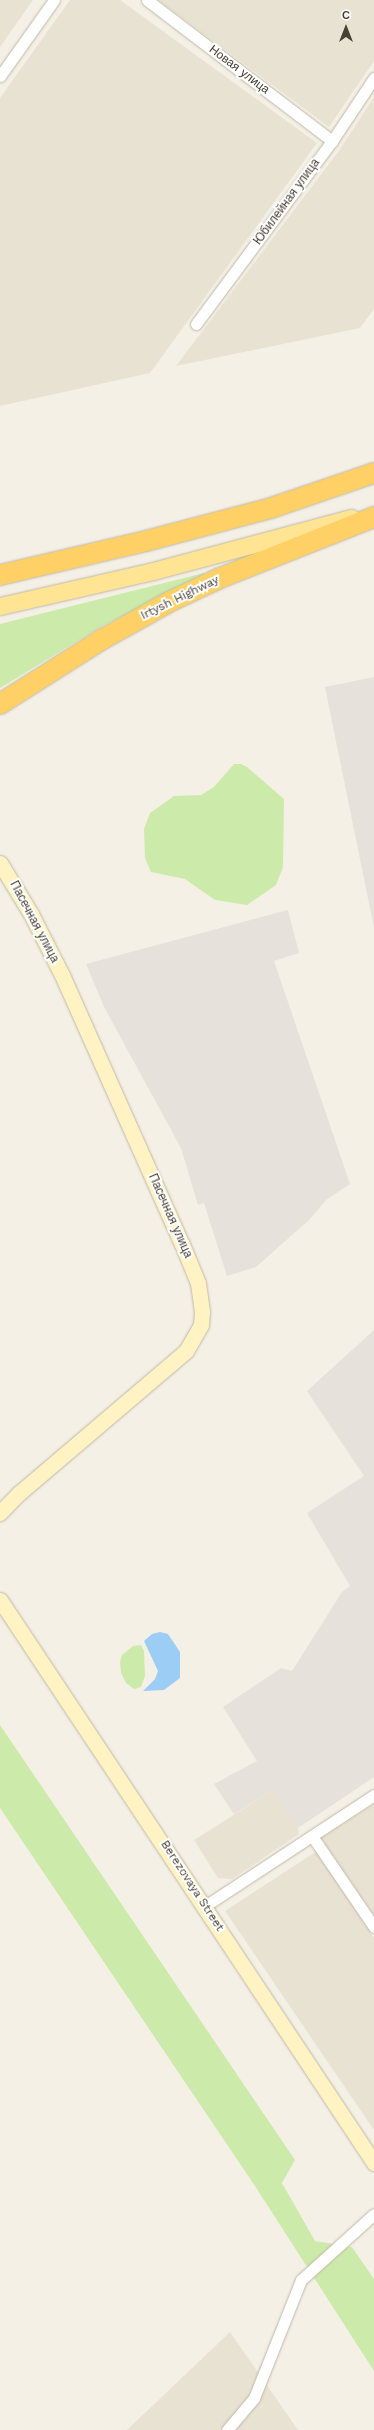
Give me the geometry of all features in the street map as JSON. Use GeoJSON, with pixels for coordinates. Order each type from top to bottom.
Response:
{"type":"FeatureCollection","features":[{"type":"Feature","properties":{"kind":"highway"},"geometry":{"type":"LineString","coordinates":[[0,575],[146,541],[271,508],[374,473]]}},
{"type":"Feature","properties":{"kind":"highway","name":"Irtysh Highway"},"geometry":{"type":"LineString","coordinates":[[0,704],[101,640],[169,602],[220,578],[374,517]]}},
{"type":"Feature","properties":{"kind":"main road"},"geometry":{"type":"LineString","coordinates":[[0,606],[153,572],[374,511]]}},
{"type":"Feature","properties":{"kind":"main road","name":"Пасечная улица"},"geometry":{"type":"LineString","coordinates":[[0,863],[31,914],[68,989],[182,1244],[198,1283],[202,1311],[201,1325],[186,1351],[20,1493],[0,1513]]}},
{"type":"Feature","properties":{"kind":"main road","name":"Berezovaya Street"},"geometry":{"type":"LineString","coordinates":[[3,1606],[205,1906],[374,2163]]}},
{"type":"Feature","properties":{"kind":"street"},"geometry":{"type":"LineString","coordinates":[[0,76],[54,0]]}},
{"type":"Feature","properties":{"kind":"street","name":"Новая улица"},"geometry":{"type":"LineString","coordinates":[[147,0],[332,141]]}},
{"type":"Feature","properties":{"kind":"street","name":"Юбилейная улица"},"geometry":{"type":"LineString","coordinates":[[196,324],[332,141],[374,78]]}},
{"type":"Feature","properties":{"kind":"street"},"geometry":{"type":"LineString","coordinates":[[205,1906],[374,1795]]}},
{"type":"Feature","properties":{"kind":"street"},"geometry":{"type":"LineString","coordinates":[[312,1836],[374,1927]]}},
{"type":"Feature","properties":{"kind":"street"},"geometry":{"type":"LineString","coordinates":[[227,2430],[254,2398],[301,2280],[374,2214]]}},
{"type":"Feature","properties":{"kind":"shaded area"},"geometry":{"type":"Polygon","coordinates":[[[0,0],[33,0],[0,47],[0,0]]]}},
{"type":"Feature","properties":{"kind":"shaded area"},"geometry":{"type":"Polygon","coordinates":[[[70,0],[120,0],[317,143],[150,373],[0,406],[0,98],[70,0]]]}},
{"type":"Feature","properties":{"kind":"shaded area"},"geometry":{"type":"Polygon","coordinates":[[[158,0],[374,0],[374,61],[329,127],[158,0]]]}},
{"type":"Feature","properties":{"kind":"shaded area"},"geometry":{"type":"Polygon","coordinates":[[[374,97],[374,309],[360,328],[176,366],[338,152],[374,97]]]}},
{"type":"Feature","properties":{"kind":"shaded area"},"geometry":{"type":"Polygon","coordinates":[[[374,677],[374,928],[325,687],[374,677]]]}},
{"type":"Feature","properties":{"kind":"shaded area"},"geometry":{"type":"Polygon","coordinates":[[[288,910],[299,953],[274,961],[350,1184],[326,1200],[310,1219],[256,1267],[227,1276],[204,1203],[198,1205],[181,1148],[104,1007],[86,964],[288,910]]]}},
{"type":"Feature","properties":{"kind":"shaded area"},"geometry":{"type":"Polygon","coordinates":[[[374,1330],[374,1777],[298,1828],[273,1790],[234,1814],[214,1784],[257,1761],[223,1707],[281,1668],[292,1671],[342,1592],[350,1586],[307,1513],[364,1476],[307,1391],[374,1330]]]}},
{"type":"Feature","properties":{"kind":"shaded area"},"geometry":{"type":"Polygon","coordinates":[[[273,1790],[298,1828],[299,1834],[232,1879],[218,1878],[194,1840],[273,1790]]]}},
{"type":"Feature","properties":{"kind":"shaded area"},"geometry":{"type":"Polygon","coordinates":[[[374,1804],[374,1916],[321,1838],[374,1804]]]}},
{"type":"Feature","properties":{"kind":"shaded area"},"geometry":{"type":"Polygon","coordinates":[[[317,1851],[374,1938],[374,2130],[225,1911],[317,1851]]]}},
{"type":"Feature","properties":{"kind":"shaded area"},"geometry":{"type":"Polygon","coordinates":[[[230,2332],[298,2430],[127,2430],[230,2332]]]}},
{"type":"Feature","properties":{"kind":"green space"},"geometry":{"type":"Polygon","coordinates":[[[204,573],[204,575],[104,625],[0,688],[0,624],[204,573]]]}},
{"type":"Feature","properties":{"kind":"green space"},"geometry":{"type":"Polygon","coordinates":[[[234,764],[241,764],[247,767],[284,799],[283,867],[276,885],[247,905],[215,900],[185,879],[151,872],[145,858],[144,829],[150,813],[174,796],[201,795],[214,787],[234,764]]]}},
{"type":"Feature","properties":{"kind":"green space"},"geometry":{"type":"Polygon","coordinates":[[[141,1645],[144,1651],[145,1676],[141,1687],[134,1689],[126,1683],[121,1673],[120,1662],[122,1655],[133,1646],[141,1645]]]}},
{"type":"Feature","properties":{"kind":"green space"},"geometry":{"type":"Polygon","coordinates":[[[0,1725],[295,2160],[282,2183],[315,2241],[352,2247],[374,2279],[374,2371],[255,2186],[0,1808],[0,1725]]]}},
{"type":"Feature","properties":{"kind":"water"},"geometry":{"type":"Polygon","coordinates":[[[160,1632],[168,1634],[180,1652],[180,1678],[164,1690],[143,1691],[155,1679],[158,1671],[144,1641],[152,1634],[160,1632]]]}}]}
